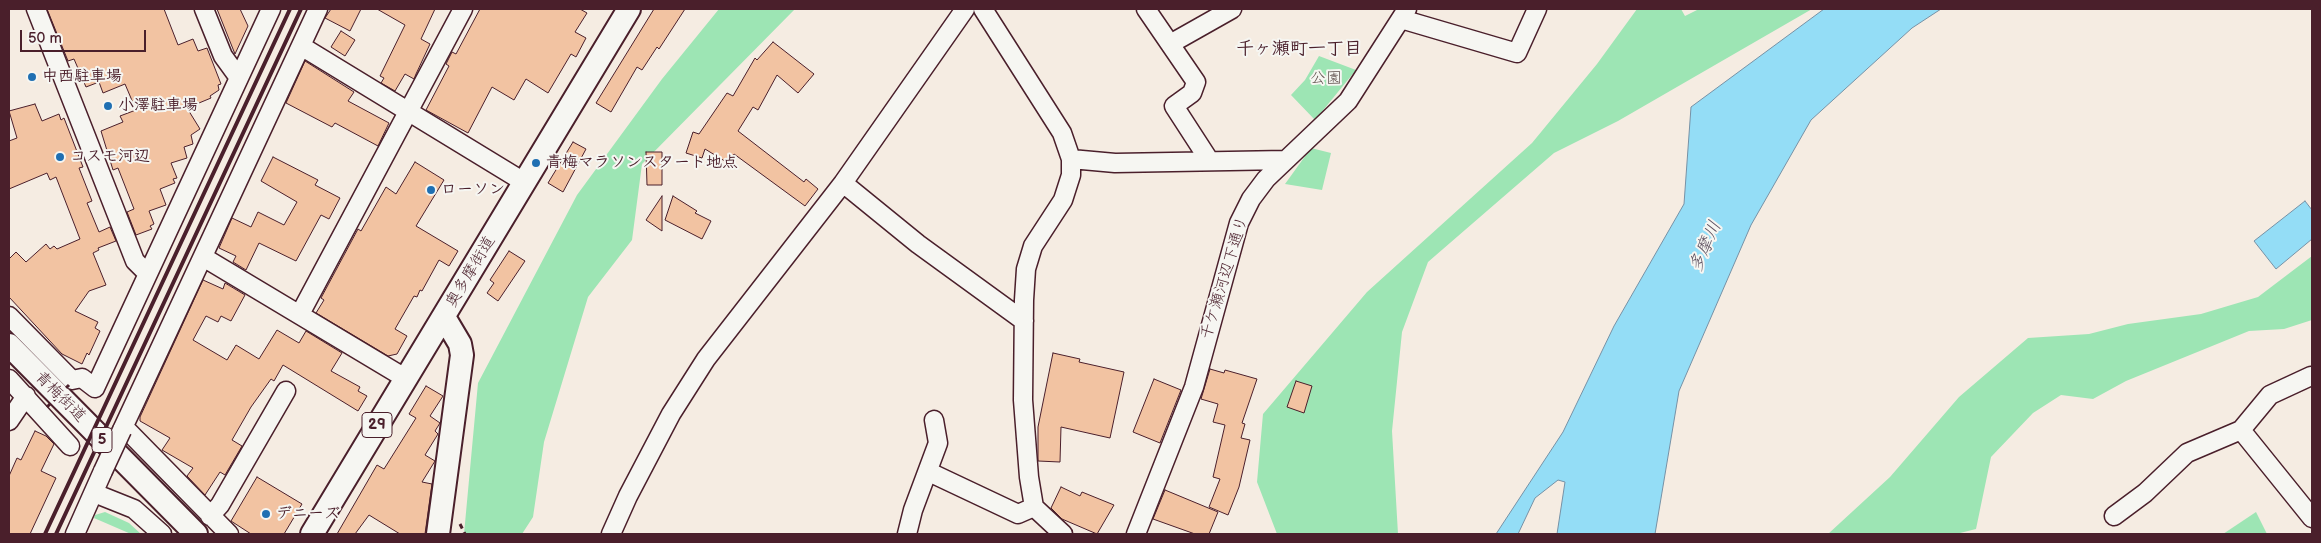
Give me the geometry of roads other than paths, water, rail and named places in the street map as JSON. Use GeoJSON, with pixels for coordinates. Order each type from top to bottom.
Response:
{"type":"FeatureCollection","features":[{"type":"Feature","properties":{"kind":"main road","name":"奥多摩街道"},"geometry":{"type":"LineString","coordinates":[[312,534],[629,9]]}},
{"type":"Feature","properties":{"kind":"main road"},"geometry":{"type":"LineString","coordinates":[[438,534],[462,355],[460,344],[444,317]]}},
{"type":"Feature","properties":{"kind":"main road","name":"青梅街道"},"geometry":{"type":"LineString","coordinates":[[9,345],[196,534]]}},
{"type":"Feature","properties":{"kind":"street"},"geometry":{"type":"LineString","coordinates":[[36,9],[135,261],[147,273]]}},
{"type":"Feature","properties":{"kind":"street"},"geometry":{"type":"LineString","coordinates":[[204,9],[223,56],[238,78]]}},
{"type":"Feature","properties":{"kind":"street"},"geometry":{"type":"LineString","coordinates":[[9,316],[70,382],[82,378],[95,388],[271,9]]}},
{"type":"Feature","properties":{"kind":"street"},"geometry":{"type":"LineString","coordinates":[[75,534],[318,9]]}},
{"type":"Feature","properties":{"kind":"street"},"geometry":{"type":"LineString","coordinates":[[300,314],[463,9]]}},
{"type":"Feature","properties":{"kind":"street"},"geometry":{"type":"LineString","coordinates":[[611,534],[628,496],[671,414],[706,359],[843,183],[965,9]]}},
{"type":"Feature","properties":{"kind":"street"},"geometry":{"type":"LineString","coordinates":[[983,9],[1062,133],[1071,159],[1071,175],[1063,200],[1033,246],[1026,269],[1024,321],[1024,400],[1029,477],[1034,507],[1063,534]]}},
{"type":"Feature","properties":{"kind":"street"},"geometry":{"type":"LineString","coordinates":[[1146,9],[1196,82],[1192,93],[1174,106],[1209,160]]}},
{"type":"Feature","properties":{"kind":"street"},"geometry":{"type":"LineString","coordinates":[[1170,44],[1232,9]]}},
{"type":"Feature","properties":{"kind":"street"},"geometry":{"type":"LineString","coordinates":[[1404,14],[1517,53],[1537,9]]}},
{"type":"Feature","properties":{"kind":"street","name":"千ケ瀬河辺下通り"},"geometry":{"type":"LineString","coordinates":[[1136,534],[1194,387],[1239,223],[1251,199],[1266,179],[1348,101],[1404,14]]}},
{"type":"Feature","properties":{"kind":"street"},"geometry":{"type":"LineString","coordinates":[[301,46],[524,182]]}},
{"type":"Feature","properties":{"kind":"street"},"geometry":{"type":"LineString","coordinates":[[1071,159],[1116,163],[1286,160]]}},
{"type":"Feature","properties":{"kind":"street"},"geometry":{"type":"LineString","coordinates":[[843,183],[918,244],[1024,321]]}},
{"type":"Feature","properties":{"kind":"street"},"geometry":{"type":"LineString","coordinates":[[202,257],[405,378]]}},
{"type":"Feature","properties":{"kind":"street"},"geometry":{"type":"LineString","coordinates":[[2114,516],[2145,493],[2187,453],[2241,430],[2270,395],[2312,376]]}},
{"type":"Feature","properties":{"kind":"street"},"geometry":{"type":"LineString","coordinates":[[9,379],[70,446]]}},
{"type":"Feature","properties":{"kind":"street"},"geometry":{"type":"LineString","coordinates":[[210,516],[220,505],[286,391]]}},
{"type":"Feature","properties":{"kind":"street"},"geometry":{"type":"LineString","coordinates":[[9,421],[26,396]]}},
{"type":"Feature","properties":{"kind":"street"},"geometry":{"type":"LineString","coordinates":[[908,534],[913,510],[929,472],[938,443],[934,420]]}},
{"type":"Feature","properties":{"kind":"street"},"geometry":{"type":"LineString","coordinates":[[123,428],[229,534]]}},
{"type":"Feature","properties":{"kind":"street"},"geometry":{"type":"LineString","coordinates":[[2241,430],[2312,518]]}},
{"type":"Feature","properties":{"kind":"street"},"geometry":{"type":"LineString","coordinates":[[929,472],[1018,514],[1034,507]]}},
{"type":"Feature","properties":{"kind":"street"},"geometry":{"type":"LineString","coordinates":[[94,494],[134,509],[162,534]]}},
{"type":"Feature","properties":{"kind":"water","name":"多摩川"},"geometry":{"type":"Polygon","coordinates":[[[1824,9],[1941,9],[1912,28],[1811,120],[1751,225],[1679,391],[1655,534],[1557,534],[1565,482],[1558,480],[1535,498],[1518,534],[1496,534],[1563,432],[1614,326],[1684,204],[1691,107],[1824,9]]]}},
{"type":"Feature","properties":{"kind":"water"},"geometry":{"type":"Polygon","coordinates":[[[2305,201],[2312,210],[2312,239],[2276,269],[2254,241],[2305,201]]]}},
{"type":"Feature","properties":{"kind":"railway"},"geometry":{"type":"LineString","coordinates":[[45,534],[290,9]]}},
{"type":"Feature","properties":{"kind":"railway"},"geometry":{"type":"LineString","coordinates":[[56,534],[301,9]]}},
{"type":"Feature","properties":{"kind":"place","name":"中西駐車場"},"geometry":{"type":"Point","coordinates":[32,77]}},
{"type":"Feature","properties":{"kind":"place","name":"小澤駐車場"},"geometry":{"type":"Point","coordinates":[108,106]}},
{"type":"Feature","properties":{"kind":"place","name":"コスモ河辺"},"geometry":{"type":"Point","coordinates":[60,157]}},
{"type":"Feature","properties":{"kind":"place","name":"青梅マラソンスタート地点"},"geometry":{"type":"Point","coordinates":[536,163]}},
{"type":"Feature","properties":{"kind":"place","name":"ローソン"},"geometry":{"type":"Point","coordinates":[431,190]}},
{"type":"Feature","properties":{"kind":"place","name":"デニーズ"},"geometry":{"type":"Point","coordinates":[266,514]}},
{"type":"Feature","properties":{"kind":"district","name":"千ヶ瀬町一丁目"},"geometry":{"type":"Point","coordinates":[1299,49]}},
{"type":"Feature","properties":{"kind":"park label","name":"公園"},"geometry":{"type":"Point","coordinates":[1326,79]}}]}
